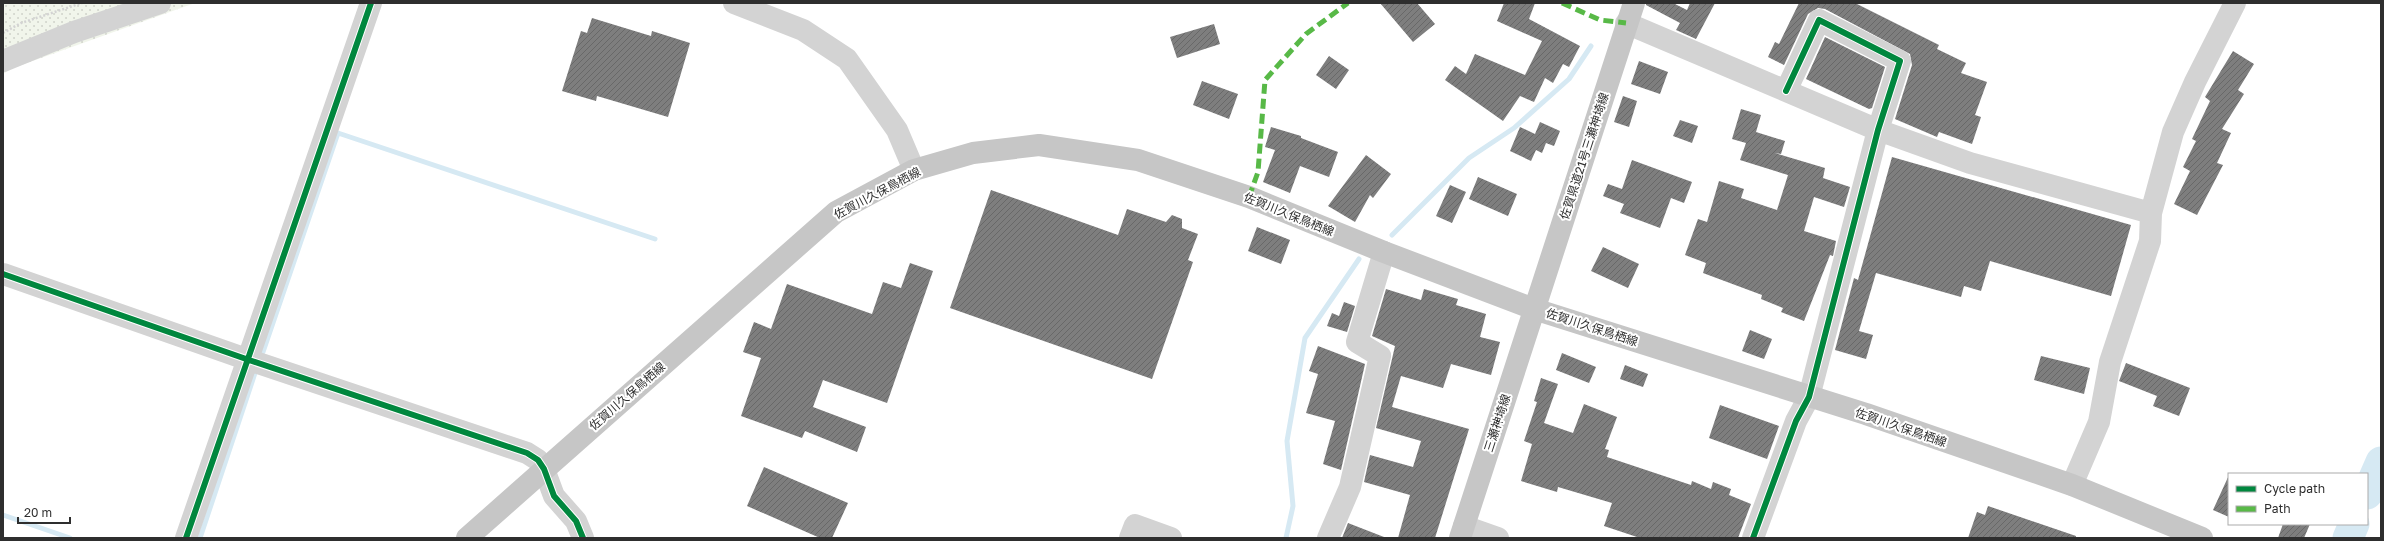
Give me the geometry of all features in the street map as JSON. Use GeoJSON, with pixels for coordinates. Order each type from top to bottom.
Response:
{"type":"FeatureCollection","features":[{"type":"Feature","properties":{"kind":"main road","name":"佐賀県道21号三瀬神埼線"},"geometry":{"type":"LineString","coordinates":[[1534,308],[1634,3]]}},
{"type":"Feature","properties":{"kind":"main road","name":"佐賀川久保鳥栖線"},"geometry":{"type":"LineString","coordinates":[[467,538],[836,212],[914,170],[973,153],[1039,144],[1138,160],[1249,197],[1384,252],[1534,308],[2072,484],[2202,538]]}},
{"type":"Feature","properties":{"kind":"main road","name":"三瀬神埼線"},"geometry":{"type":"LineString","coordinates":[[1462,532],[1534,308]]}},
{"type":"Feature","properties":{"kind":"street"},"geometry":{"type":"LineString","coordinates":[[3,61],[74,32],[160,3]]}},
{"type":"Feature","properties":{"kind":"street"},"geometry":{"type":"LineString","coordinates":[[186,538],[249,360],[371,3]]}},
{"type":"Feature","properties":{"kind":"street"},"geometry":{"type":"LineString","coordinates":[[734,3],[803,30],[847,59],[898,130],[914,170]]}},
{"type":"Feature","properties":{"kind":"street"},"geometry":{"type":"LineString","coordinates":[[2072,484],[2100,422],[2110,362],[2150,241],[2151,213],[2173,132],[2195,82],[2235,3]]}},
{"type":"Feature","properties":{"kind":"street"},"geometry":{"type":"LineString","coordinates":[[1753,538],[1796,421],[1809,397],[1878,130],[1900,61],[1819,20],[1786,91]]}},
{"type":"Feature","properties":{"kind":"street"},"geometry":{"type":"LineString","coordinates":[[1626,24],[1878,130],[1970,163],[2151,213]]}},
{"type":"Feature","properties":{"kind":"street"},"geometry":{"type":"LineString","coordinates":[[1328,538],[1350,487],[1380,356],[1357,342],[1384,252]]}},
{"type":"Feature","properties":{"kind":"street"},"geometry":{"type":"LineString","coordinates":[[3,274],[249,360],[527,453],[538,460],[544,469],[554,496],[576,520],[583,538]]}},
{"type":"Feature","properties":{"kind":"street"},"geometry":{"type":"LineString","coordinates":[[1130,538],[1135,525],[1171,538]]}},
{"type":"Feature","properties":{"kind":"street"},"geometry":{"type":"LineString","coordinates":[[1462,532],[1498,538]]}},
{"type":"Feature","properties":{"kind":"path"},"geometry":{"type":"LineString","coordinates":[[3,32],[21,23],[82,3]]}},
{"type":"Feature","properties":{"kind":"shaded area"},"geometry":{"type":"Polygon","coordinates":[[[3,3],[195,3],[13,68],[3,74],[3,3]]]}},
{"type":"Feature","properties":{"kind":"building"},"geometry":{"type":"Polygon","coordinates":[[[1380,3],[1417,3],[1435,24],[1413,42],[1380,3]]]}},
{"type":"Feature","properties":{"kind":"building"},"geometry":{"type":"Polygon","coordinates":[[[1504,3],[1535,3],[1529,19],[1580,46],[1569,67],[1563,64],[1553,83],[1545,78],[1534,102],[1520,96],[1503,121],[1445,80],[1455,66],[1466,74],[1475,54],[1525,75],[1542,41],[1497,21],[1504,3]]]}},
{"type":"Feature","properties":{"kind":"building"},"geometry":{"type":"Polygon","coordinates":[[[1646,3],[1673,3],[1687,10],[1690,3],[1715,3],[1696,39],[1676,30],[1680,23],[1646,5],[1646,3]]]}},
{"type":"Feature","properties":{"kind":"building"},"geometry":{"type":"Polygon","coordinates":[[[1799,3],[1855,3],[1939,45],[1937,49],[1966,63],[1961,73],[1987,82],[1975,115],[1981,117],[1972,144],[1939,132],[1937,137],[1895,119],[1912,65],[1910,54],[1825,9],[1818,8],[1808,14],[1784,65],[1768,57],[1775,42],[1779,44],[1799,3]]]}},
{"type":"Feature","properties":{"kind":"building"},"geometry":{"type":"Polygon","coordinates":[[[592,18],[651,36],[652,31],[690,43],[668,117],[597,96],[596,101],[562,91],[581,31],[587,33],[592,18]]]}},
{"type":"Feature","properties":{"kind":"building"},"geometry":{"type":"Polygon","coordinates":[[[1214,24],[1220,44],[1177,58],[1170,37],[1214,24]]]}},
{"type":"Feature","properties":{"kind":"building"},"geometry":{"type":"Polygon","coordinates":[[[1825,37],[1885,67],[1872,108],[1869,109],[1806,79],[1825,37]]]}},
{"type":"Feature","properties":{"kind":"building"},"geometry":{"type":"Polygon","coordinates":[[[2233,51],[2254,64],[2238,90],[2244,94],[2222,129],[2231,133],[2217,163],[2223,165],[2197,215],[2174,204],[2190,171],[2183,167],[2196,141],[2192,139],[2210,101],[2205,97],[2233,51]]]}},
{"type":"Feature","properties":{"kind":"building"},"geometry":{"type":"Polygon","coordinates":[[[1329,56],[1349,70],[1336,89],[1316,75],[1329,56]]]}},
{"type":"Feature","properties":{"kind":"building"},"geometry":{"type":"Polygon","coordinates":[[[1639,61],[1668,72],[1660,94],[1631,84],[1639,61]]]}},
{"type":"Feature","properties":{"kind":"building"},"geometry":{"type":"Polygon","coordinates":[[[1202,81],[1238,94],[1229,119],[1193,105],[1202,81]]]}},
{"type":"Feature","properties":{"kind":"building"},"geometry":{"type":"Polygon","coordinates":[[[1623,96],[1637,101],[1629,127],[1614,122],[1623,96]]]}},
{"type":"Feature","properties":{"kind":"building"},"geometry":{"type":"Polygon","coordinates":[[[1741,109],[1761,115],[1756,132],[1785,141],[1781,154],[1775,153],[1825,168],[1823,178],[1850,187],[1844,207],[1814,197],[1804,231],[1836,241],[1833,256],[1830,255],[1804,321],[1781,312],[1783,308],[1761,299],[1762,295],[1703,273],[1706,263],[1685,255],[1698,219],[1707,222],[1719,181],[1744,189],[1741,198],[1777,210],[1788,175],[1740,160],[1746,143],[1732,139],[1741,109]]]}},
{"type":"Feature","properties":{"kind":"building"},"geometry":{"type":"Polygon","coordinates":[[[1680,120],[1698,126],[1692,143],[1673,136],[1680,120]]]}},
{"type":"Feature","properties":{"kind":"building"},"geometry":{"type":"Polygon","coordinates":[[[1540,122],[1560,131],[1554,146],[1546,143],[1542,153],[1536,150],[1531,161],[1510,151],[1520,127],[1535,134],[1540,122]]]}},
{"type":"Feature","properties":{"kind":"building"},"geometry":{"type":"Polygon","coordinates":[[[1271,127],[1301,136],[1301,138],[1338,152],[1329,177],[1300,166],[1290,193],[1263,182],[1275,150],[1265,147],[1271,127]]]}},
{"type":"Feature","properties":{"kind":"building"},"geometry":{"type":"Polygon","coordinates":[[[1366,155],[1391,174],[1373,198],[1370,195],[1355,222],[1328,206],[1366,155]]]}},
{"type":"Feature","properties":{"kind":"building"},"geometry":{"type":"Polygon","coordinates":[[[1892,157],[2131,225],[2111,296],[1990,261],[1981,291],[1964,286],[1961,297],[1876,273],[1859,331],[1873,335],[1866,359],[1835,350],[1854,278],[1858,280],[1892,157]]]}},
{"type":"Feature","properties":{"kind":"building"},"geometry":{"type":"Polygon","coordinates":[[[1632,160],[1692,182],[1684,203],[1671,198],[1660,228],[1620,213],[1624,204],[1603,196],[1608,184],[1622,189],[1632,160]]]}},
{"type":"Feature","properties":{"kind":"building"},"geometry":{"type":"Polygon","coordinates":[[[1478,177],[1517,194],[1508,216],[1469,199],[1478,177]]]}},
{"type":"Feature","properties":{"kind":"building"},"geometry":{"type":"Polygon","coordinates":[[[1450,185],[1466,192],[1452,223],[1436,216],[1450,185]]]}},
{"type":"Feature","properties":{"kind":"building"},"geometry":{"type":"Polygon","coordinates":[[[991,190],[1118,235],[1127,209],[1166,222],[1172,215],[1182,219],[1182,228],[1198,234],[1188,260],[1193,262],[1152,379],[950,308],[991,190]]]}},
{"type":"Feature","properties":{"kind":"building"},"geometry":{"type":"Polygon","coordinates":[[[1257,227],[1290,240],[1281,264],[1248,251],[1257,227]]]}},
{"type":"Feature","properties":{"kind":"building"},"geometry":{"type":"Polygon","coordinates":[[[1603,247],[1639,264],[1628,288],[1591,271],[1603,247]]]}},
{"type":"Feature","properties":{"kind":"building"},"geometry":{"type":"Polygon","coordinates":[[[910,263],[933,271],[887,403],[823,380],[813,407],[866,427],[857,452],[805,431],[802,438],[741,416],[761,358],[743,352],[754,322],[771,329],[787,284],[872,314],[883,282],[901,288],[910,263]]]}},
{"type":"Feature","properties":{"kind":"building"},"geometry":{"type":"Polygon","coordinates":[[[1386,289],[1421,300],[1424,289],[1458,299],[1456,305],[1486,314],[1480,337],[1500,342],[1491,375],[1451,364],[1443,388],[1401,376],[1392,407],[1469,429],[1435,538],[1398,538],[1410,495],[1364,482],[1370,455],[1413,467],[1421,441],[1376,428],[1395,346],[1372,336],[1386,289]]]}},
{"type":"Feature","properties":{"kind":"building"},"geometry":{"type":"Polygon","coordinates":[[[1344,302],[1355,306],[1347,332],[1327,326],[1332,313],[1339,316],[1344,302]]]}},
{"type":"Feature","properties":{"kind":"building"},"geometry":{"type":"Polygon","coordinates":[[[1750,330],[1772,339],[1764,359],[1742,351],[1750,330]]]}},
{"type":"Feature","properties":{"kind":"building"},"geometry":{"type":"Polygon","coordinates":[[[1318,346],[1365,364],[1341,470],[1323,464],[1335,421],[1306,413],[1318,374],[1309,371],[1318,346]]]}},
{"type":"Feature","properties":{"kind":"building"},"geometry":{"type":"Polygon","coordinates":[[[1562,353],[1596,367],[1589,383],[1556,370],[1562,353]]]}},
{"type":"Feature","properties":{"kind":"building"},"geometry":{"type":"Polygon","coordinates":[[[2041,356],[2090,368],[2084,394],[2034,380],[2041,356]]]}},
{"type":"Feature","properties":{"kind":"building"},"geometry":{"type":"Polygon","coordinates":[[[2126,363],[2190,388],[2179,416],[2153,406],[2157,396],[2119,381],[2126,363]]]}},
{"type":"Feature","properties":{"kind":"building"},"geometry":{"type":"Polygon","coordinates":[[[1625,365],[1648,374],[1643,387],[1620,379],[1625,365]]]}},
{"type":"Feature","properties":{"kind":"building"},"geometry":{"type":"Polygon","coordinates":[[[1541,378],[1558,384],[1544,423],[1573,433],[1584,404],[1617,417],[1605,449],[1609,450],[1607,457],[1691,485],[1692,481],[1711,489],[1713,482],[1731,489],[1729,495],[1751,504],[1738,538],[1640,538],[1604,526],[1612,503],[1558,487],[1557,492],[1521,481],[1532,444],[1524,441],[1537,402],[1534,401],[1541,378]]]}},
{"type":"Feature","properties":{"kind":"building"},"geometry":{"type":"Polygon","coordinates":[[[1720,405],[1779,426],[1767,459],[1709,438],[1720,405]]]}},
{"type":"Feature","properties":{"kind":"building"},"geometry":{"type":"Polygon","coordinates":[[[764,467],[848,503],[832,538],[820,538],[747,506],[764,467]]]}},
{"type":"Feature","properties":{"kind":"building"},"geometry":{"type":"Polygon","coordinates":[[[2228,477],[2228,517],[2213,510],[2228,477]]]}},
{"type":"Feature","properties":{"kind":"building"},"geometry":{"type":"Polygon","coordinates":[[[1988,506],[2076,536],[2076,538],[1968,538],[1977,512],[1985,515],[1988,506]]]}},
{"type":"Feature","properties":{"kind":"building"},"geometry":{"type":"Polygon","coordinates":[[[1348,523],[1384,537],[1342,538],[1348,523]]]}},
{"type":"Feature","properties":{"kind":"building"},"geometry":{"type":"Polygon","coordinates":[[[2283,525],[2310,525],[2304,538],[2278,538],[2283,525]]]}},
{"type":"Feature","properties":{"kind":"waterway"},"geometry":{"type":"LineString","coordinates":[[1392,235],[1469,158],[1514,128],[1569,79],[1591,46]]}},
{"type":"Feature","properties":{"kind":"waterway"},"geometry":{"type":"LineString","coordinates":[[263,352],[338,133],[655,239]]}},
{"type":"Feature","properties":{"kind":"waterway"},"geometry":{"type":"LineString","coordinates":[[1286,538],[1293,506],[1287,441],[1305,338],[1359,259]]}},
{"type":"Feature","properties":{"kind":"waterway"},"geometry":{"type":"LineString","coordinates":[[200,538],[256,370]]}},
{"type":"Feature","properties":{"kind":"waterway"},"geometry":{"type":"LineString","coordinates":[[2368,492],[2381,462]]}},
{"type":"Feature","properties":{"kind":"waterway"},"geometry":{"type":"LineString","coordinates":[[3,515],[70,538]]}},
{"type":"Feature","properties":{"kind":"waterway"},"geometry":{"type":"LineString","coordinates":[[2348,538],[2354,525]]}},
{"type":"Feature","properties":{"kind":"marked path"},"geometry":{"type":"LineString","coordinates":[[1249,197],[1258,172],[1265,80],[1306,34],[1348,3]]}},
{"type":"Feature","properties":{"kind":"marked path"},"geometry":{"type":"LineString","coordinates":[[1562,3],[1600,20],[1626,23]]}},
{"type":"Feature","properties":{"kind":"cycle path"},"geometry":{"type":"LineString","coordinates":[[186,538],[371,3]]}},
{"type":"Feature","properties":{"kind":"cycle path"},"geometry":{"type":"LineString","coordinates":[[1753,538],[1796,421],[1809,397],[1878,130],[1900,61],[1819,20],[1786,91]]}},
{"type":"Feature","properties":{"kind":"cycle path"},"geometry":{"type":"LineString","coordinates":[[3,274],[249,360],[527,453],[538,460],[544,469],[554,496],[576,521],[583,538]]}}]}
